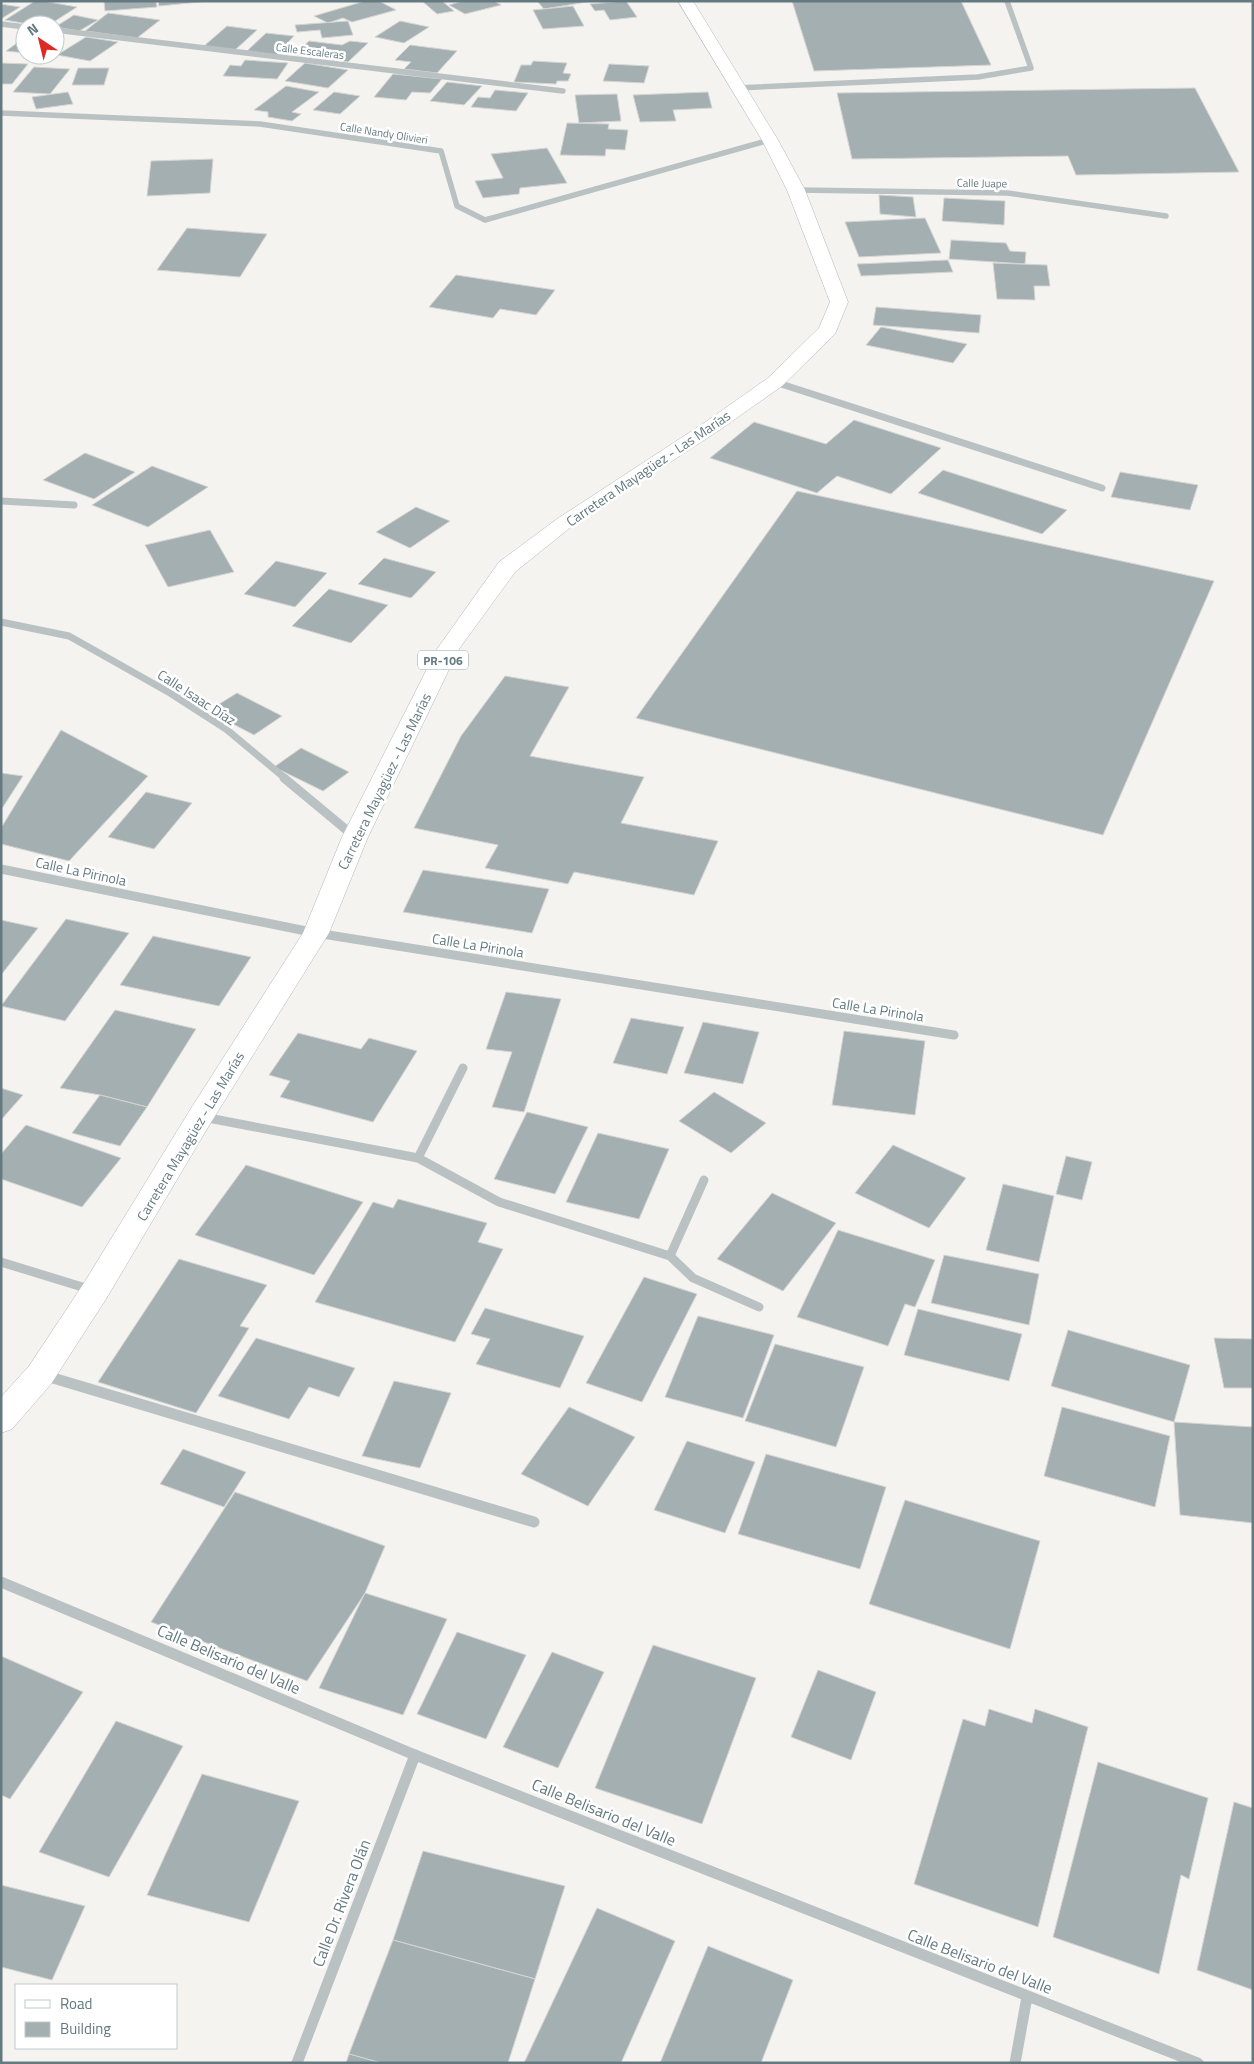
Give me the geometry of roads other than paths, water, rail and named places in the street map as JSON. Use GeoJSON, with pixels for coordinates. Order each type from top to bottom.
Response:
{"type":"FeatureCollection","features":[{"type":"Feature","properties":{"kind":"main road","name":"Carretera Mayagüez - Las Marías"},"geometry":{"type":"LineString","coordinates":[[1,1420],[40,1375],[95,1291],[200,1117],[316,933],[354,837],[448,649],[507,567],[564,523],[714,425],[775,382],[828,330],[838,302],[796,190],[770,140],[685,1]]}},
{"type":"Feature","properties":{"kind":"street"},"geometry":{"type":"LineString","coordinates":[[737,88],[978,77],[1031,68],[1008,1]]}},
{"type":"Feature","properties":{"kind":"street"},"geometry":{"type":"LineString","coordinates":[[1,24],[15,26]]}},
{"type":"Feature","properties":{"kind":"street","name":"Calle Escaleras"},"geometry":{"type":"LineString","coordinates":[[65,31],[563,91]]}},
{"type":"Feature","properties":{"kind":"street","name":"Calle Nandy Olivieri"},"geometry":{"type":"LineString","coordinates":[[1,113],[260,124],[442,152],[457,206],[486,220],[770,140]]}},
{"type":"Feature","properties":{"kind":"street","name":"Calle Juape"},"geometry":{"type":"LineString","coordinates":[[796,190],[1007,193],[1166,216]]}},
{"type":"Feature","properties":{"kind":"street"},"geometry":{"type":"LineString","coordinates":[[775,382],[1102,488]]}},
{"type":"Feature","properties":{"kind":"street"},"geometry":{"type":"LineString","coordinates":[[1,501],[74,505]]}},
{"type":"Feature","properties":{"kind":"street","name":"Calle Isaac Díaz"},"geometry":{"type":"LineString","coordinates":[[1,622],[69,636],[170,694],[226,729],[354,837]]}},
{"type":"Feature","properties":{"kind":"street","name":"Calle La Pirinola"},"geometry":{"type":"LineString","coordinates":[[1,869],[316,933],[954,1035]]}},
{"type":"Feature","properties":{"kind":"street"},"geometry":{"type":"LineString","coordinates":[[418,1158],[464,1068]]}},
{"type":"Feature","properties":{"kind":"street"},"geometry":{"type":"LineString","coordinates":[[200,1117],[418,1158],[499,1202],[670,1256],[692,1278],[759,1307]]}},
{"type":"Feature","properties":{"kind":"street"},"geometry":{"type":"LineString","coordinates":[[670,1256],[704,1180]]}},
{"type":"Feature","properties":{"kind":"street"},"geometry":{"type":"LineString","coordinates":[[1,1262],[95,1291]]}},
{"type":"Feature","properties":{"kind":"street"},"geometry":{"type":"LineString","coordinates":[[40,1375],[534,1522]]}},
{"type":"Feature","properties":{"kind":"street","name":"Calle Belisario del Valle"},"geometry":{"type":"LineString","coordinates":[[1,1582],[415,1755],[1198,2063]]}},
{"type":"Feature","properties":{"kind":"street","name":"Calle Dr. Rivera Olán"},"geometry":{"type":"LineString","coordinates":[[297,2063],[415,1755]]}},
{"type":"Feature","properties":{"kind":"street"},"geometry":{"type":"LineString","coordinates":[[1015,2063],[1027,1997]]}}]}
